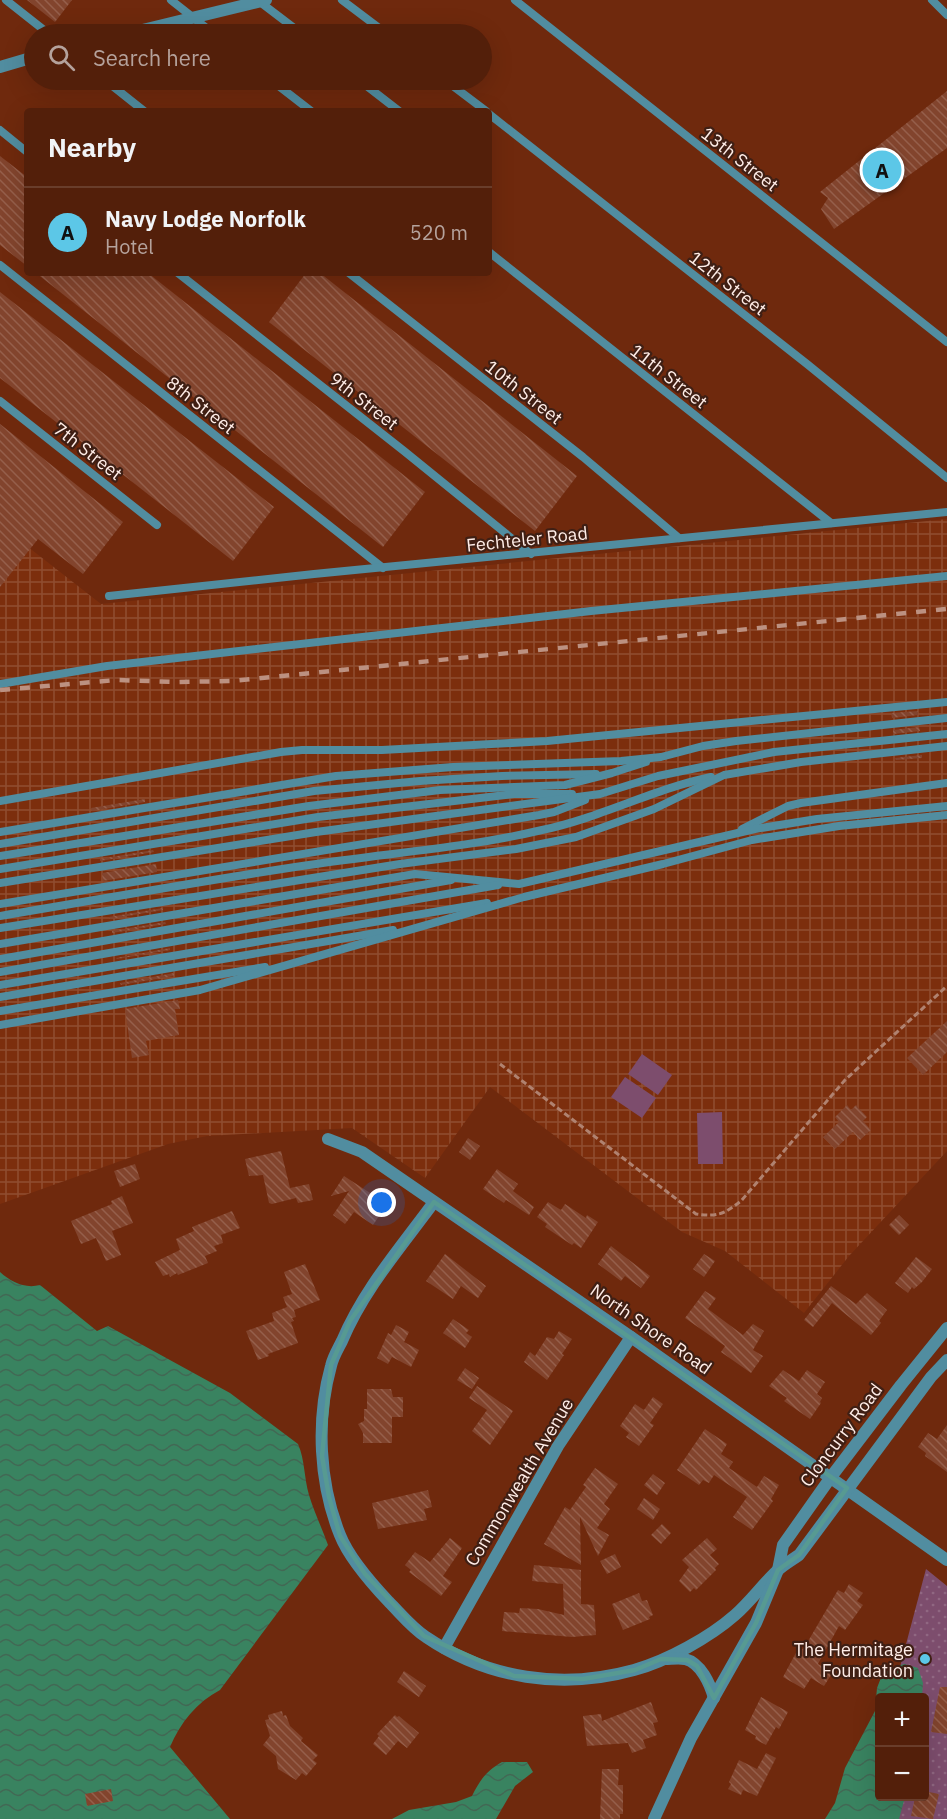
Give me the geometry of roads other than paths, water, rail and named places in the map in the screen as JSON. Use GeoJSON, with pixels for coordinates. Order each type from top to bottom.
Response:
{"type":"FeatureCollection","features":[{"type":"Feature","properties":{"kind":"street"},"geometry":{"type":"LineString","coordinates":[[168,24],[263,1]]}},
{"type":"Feature","properties":{"kind":"street"},"geometry":{"type":"LineString","coordinates":[[0,67],[24,60]]}},
{"type":"Feature","properties":{"kind":"street","name":"North Shore Road"},"geometry":{"type":"LineString","coordinates":[[328,1139],[362,1152],[631,1337],[947,1560]]}},
{"type":"Feature","properties":{"kind":"street"},"geometry":{"type":"LineString","coordinates":[[434,1202],[368,1290],[350,1321],[331,1365],[323,1410],[322,1456],[329,1497],[340,1536],[365,1574],[383,1596],[424,1636],[486,1668],[514,1676],[583,1679],[635,1670],[700,1640],[735,1615],[778,1570]]}},
{"type":"Feature","properties":{"kind":"street","name":"Cloncurry Road"},"geometry":{"type":"LineString","coordinates":[[654,1819],[691,1738],[756,1623],[778,1570],[783,1545],[831,1477],[947,1328]]}},
{"type":"Feature","properties":{"kind":"street","name":"Commonwealth Avenue"},"geometry":{"type":"LineString","coordinates":[[444,1648],[558,1446],[631,1337]]}},
{"type":"Feature","properties":{"kind":"street","name":"Cloncurry Road"},"geometry":{"type":"LineString","coordinates":[[778,1570],[799,1555],[931,1377],[947,1360]]}},
{"type":"Feature","properties":{"kind":"street"},"geometry":{"type":"LineString","coordinates":[[661,1659],[687,1659],[697,1666],[710,1685],[714,1698]]}},
{"type":"Feature","properties":{"kind":"lane"},"geometry":{"type":"LineString","coordinates":[[6,0],[36,24]]}},
{"type":"Feature","properties":{"kind":"lane"},"geometry":{"type":"LineString","coordinates":[[171,0],[201,24]]}},
{"type":"Feature","properties":{"kind":"lane"},"geometry":{"type":"LineString","coordinates":[[342,0],[374,24]]}},
{"type":"Feature","properties":{"kind":"lane","name":"13th Street"},"geometry":{"type":"LineString","coordinates":[[515,0],[947,342]]}},
{"type":"Feature","properties":{"kind":"lane"},"geometry":{"type":"LineString","coordinates":[[932,0],[947,17]]}},
{"type":"Feature","properties":{"kind":"lane"},"geometry":{"type":"LineString","coordinates":[[263,1],[290,24]]}},
{"type":"Feature","properties":{"kind":"lane"},"geometry":{"type":"LineString","coordinates":[[118,90],[140,108]]}},
{"type":"Feature","properties":{"kind":"lane"},"geometry":{"type":"LineString","coordinates":[[284,90],[307,108]]}},
{"type":"Feature","properties":{"kind":"lane"},"geometry":{"type":"LineString","coordinates":[[372,90],[395,108]]}},
{"type":"Feature","properties":{"kind":"lane","name":"12th Street"},"geometry":{"type":"LineString","coordinates":[[458,90],[482,108]]}},
{"type":"Feature","properties":{"kind":"lane","name":"12th Street"},"geometry":{"type":"LineString","coordinates":[[492,116],[807,364],[947,478]]}},
{"type":"Feature","properties":{"kind":"lane"},"geometry":{"type":"LineString","coordinates":[[0,130],[24,150]]}},
{"type":"Feature","properties":{"kind":"lane","name":"11th Street"},"geometry":{"type":"LineString","coordinates":[[492,254],[831,523]]}},
{"type":"Feature","properties":{"kind":"lane","name":"8th Street"},"geometry":{"type":"LineString","coordinates":[[0,265],[383,568]]}},
{"type":"Feature","properties":{"kind":"lane","name":"9th Street"},"geometry":{"type":"LineString","coordinates":[[182,276],[531,554]]}},
{"type":"Feature","properties":{"kind":"lane","name":"10th Street"},"geometry":{"type":"LineString","coordinates":[[353,276],[583,458],[679,538]]}},
{"type":"Feature","properties":{"kind":"lane","name":"7th Street"},"geometry":{"type":"LineString","coordinates":[[0,401],[157,525]]}},
{"type":"Feature","properties":{"kind":"lane","name":"Fechteler Road"},"geometry":{"type":"LineString","coordinates":[[110,596],[947,512]]}},
{"type":"Feature","properties":{"kind":"lane"},"geometry":{"type":"LineString","coordinates":[[0,684],[107,666],[591,611],[947,576]]}},
{"type":"Feature","properties":{"kind":"lane"},"geometry":{"type":"LineString","coordinates":[[0,801],[303,750],[382,750],[547,741],[947,702]]}},
{"type":"Feature","properties":{"kind":"lane"},"geometry":{"type":"LineString","coordinates":[[0,856],[309,806],[440,790],[565,785],[703,746],[947,718]]}},
{"type":"Feature","properties":{"kind":"lane"},"geometry":{"type":"LineString","coordinates":[[0,904],[539,815],[554,812],[600,794],[658,776],[774,752],[947,734]]}},
{"type":"Feature","properties":{"kind":"lane"},"geometry":{"type":"LineString","coordinates":[[0,916],[309,865],[463,844],[543,830],[678,784],[801,762],[947,746]]}},
{"type":"Feature","properties":{"kind":"lane"},"geometry":{"type":"LineString","coordinates":[[0,832],[336,776],[453,767],[621,761],[662,757]]}},
{"type":"Feature","properties":{"kind":"lane"},"geometry":{"type":"LineString","coordinates":[[0,844],[314,791],[502,776],[612,773]]}},
{"type":"Feature","properties":{"kind":"lane"},"geometry":{"type":"LineString","coordinates":[[0,928],[400,864],[516,849],[576,837],[654,809],[724,775]]}},
{"type":"Feature","properties":{"kind":"lane"},"geometry":{"type":"LineString","coordinates":[[732,834],[795,805],[947,783]]}},
{"type":"Feature","properties":{"kind":"lane"},"geometry":{"type":"LineString","coordinates":[[0,869],[318,817],[514,794],[600,794]]}},
{"type":"Feature","properties":{"kind":"lane"},"geometry":{"type":"LineString","coordinates":[[0,883],[316,832],[600,794]]}},
{"type":"Feature","properties":{"kind":"lane"},"geometry":{"type":"LineString","coordinates":[[0,944],[415,874],[519,884],[732,834],[817,819],[947,806]]}},
{"type":"Feature","properties":{"kind":"lane"},"geometry":{"type":"LineString","coordinates":[[0,1025],[200,990],[524,897],[777,835],[947,815]]}},
{"type":"Feature","properties":{"kind":"lane"},"geometry":{"type":"LineString","coordinates":[[0,959],[462,879]]}},
{"type":"Feature","properties":{"kind":"lane"},"geometry":{"type":"LineString","coordinates":[[0,972],[507,883]]}},
{"type":"Feature","properties":{"kind":"lane"},"geometry":{"type":"LineString","coordinates":[[0,985],[524,897]]}},
{"type":"Feature","properties":{"kind":"lane"},"geometry":{"type":"LineString","coordinates":[[0,997],[433,923]]}},
{"type":"Feature","properties":{"kind":"lane"},"geometry":{"type":"LineString","coordinates":[[0,1011],[302,961]]}},
{"type":"Feature","properties":{"kind":"water"},"geometry":{"type":"Polygon","coordinates":[[[0,1272],[18,1284],[40,1285],[97,1331],[108,1326],[230,1393],[298,1444],[309,1495],[328,1545],[220,1690],[197,1707],[184,1722],[170,1747],[230,1819],[0,1819],[0,1272]]]}},
{"type":"Feature","properties":{"kind":"water"},"geometry":{"type":"Polygon","coordinates":[[[904,1664],[918,1668],[923,1683],[922,1693],[877,1693],[882,1675],[904,1664]]]}},
{"type":"Feature","properties":{"kind":"water"},"geometry":{"type":"Polygon","coordinates":[[[875,1711],[875,1801],[904,1801],[899,1819],[825,1819],[835,1803],[845,1768],[875,1711]]]}},
{"type":"Feature","properties":{"kind":"water"},"geometry":{"type":"Polygon","coordinates":[[[502,1762],[527,1762],[533,1772],[515,1786],[496,1819],[392,1819],[409,1810],[456,1802],[472,1796],[484,1776],[502,1762]]]}},
{"type":"Feature","properties":{"kind":"railway"},"geometry":{"type":"LineString","coordinates":[[0,690],[117,680],[231,681],[947,609]]}},
{"type":"Feature","properties":{"kind":"place","name":"Navy Lodge Norfolk"},"geometry":{"type":"Point","coordinates":[882,170]}},
{"type":"Feature","properties":{"kind":"place","name":"The Hermitage Foundation"},"geometry":{"type":"Point","coordinates":[925,1659]}}]}
